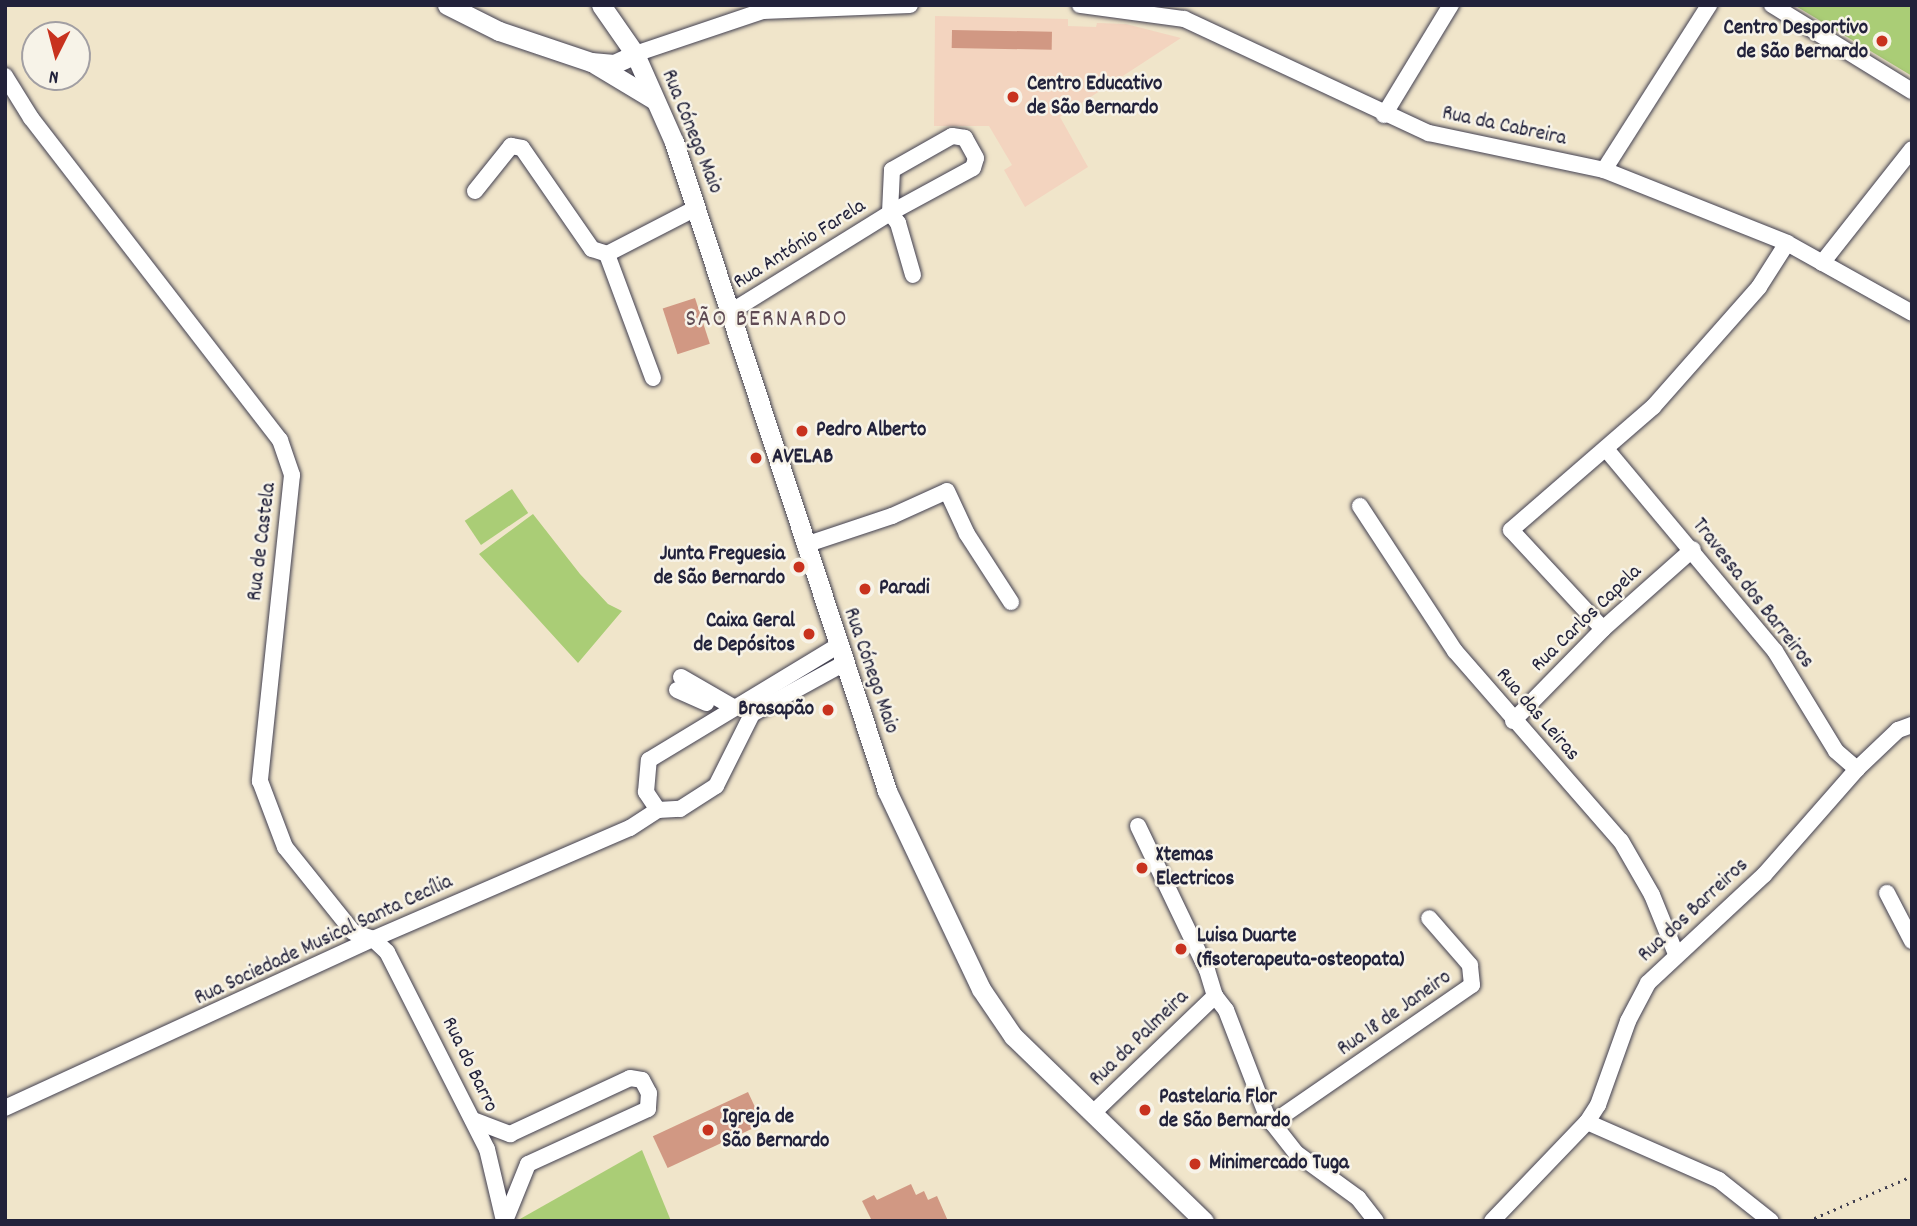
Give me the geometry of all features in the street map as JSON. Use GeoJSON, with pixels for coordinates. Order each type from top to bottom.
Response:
{"type":"FeatureCollection","features":[{"type":"Feature","properties":{"kind":"main road"},"geometry":{"type":"LineString","coordinates":[[447,5],[499,31],[591,62],[653,99]]}},
{"type":"Feature","properties":{"kind":"main road","name":"Rua Cónego Maio"},"geometry":{"type":"LineString","coordinates":[[601,5],[635,54],[674,142],[732,311],[840,655],[887,791],[981,989],[1013,1036],[1204,1221]]}},
{"type":"Feature","properties":{"kind":"main road"},"geometry":{"type":"LineString","coordinates":[[591,62],[614,64],[635,54]]}},
{"type":"Feature","properties":{"kind":"street"},"geometry":{"type":"LineString","coordinates":[[635,54],[763,11],[910,5]]}},
{"type":"Feature","properties":{"kind":"street","name":"Rua da Cabreira"},"geometry":{"type":"LineString","coordinates":[[1080,5],[1184,19],[1384,115],[1429,133],[1604,170],[1787,243],[1912,313]]}},
{"type":"Feature","properties":{"kind":"street"},"geometry":{"type":"LineString","coordinates":[[1384,115],[1451,5]]}},
{"type":"Feature","properties":{"kind":"street"},"geometry":{"type":"LineString","coordinates":[[1604,170],[1709,5]]}},
{"type":"Feature","properties":{"kind":"street"},"geometry":{"type":"LineString","coordinates":[[1772,5],[1912,91]]}},
{"type":"Feature","properties":{"kind":"street","name":"Rua de Castela"},"geometry":{"type":"LineString","coordinates":[[5,76],[31,118],[281,440],[292,475],[260,780],[285,847],[353,932],[373,939]]}},
{"type":"Feature","properties":{"kind":"street","name":"Rua António Farela"},"geometry":{"type":"LineString","coordinates":[[732,311],[890,213],[973,168],[976,158],[965,138],[951,136],[892,170],[890,213],[898,223],[913,275]]}},
{"type":"Feature","properties":{"kind":"street"},"geometry":{"type":"LineString","coordinates":[[475,191],[511,145],[522,148],[592,249],[607,254],[696,208]]}},
{"type":"Feature","properties":{"kind":"street"},"geometry":{"type":"LineString","coordinates":[[1822,262],[1912,149]]}},
{"type":"Feature","properties":{"kind":"street"},"geometry":{"type":"LineString","coordinates":[[1603,629],[1511,530],[1606,449],[1671,387],[1759,287],[1787,243]]}},
{"type":"Feature","properties":{"kind":"street"},"geometry":{"type":"LineString","coordinates":[[607,254],[653,378]]}},
{"type":"Feature","properties":{"kind":"street","name":"Travessa dos Barreiros"},"geometry":{"type":"LineString","coordinates":[[1606,449],[1693,549],[1775,651],[1836,751],[1857,769]]}},
{"type":"Feature","properties":{"kind":"street"},"geometry":{"type":"LineString","coordinates":[[805,545],[892,516],[947,491],[967,534],[1011,602]]}},
{"type":"Feature","properties":{"kind":"street","name":"Rua das Leiras"},"geometry":{"type":"LineString","coordinates":[[1360,506],[1455,651],[1513,721],[1621,841],[1652,895],[1676,954]]}},
{"type":"Feature","properties":{"kind":"street","name":"Rua Carlos Capela"},"geometry":{"type":"LineString","coordinates":[[1513,721],[1603,629],[1693,549]]}},
{"type":"Feature","properties":{"kind":"street"},"geometry":{"type":"LineString","coordinates":[[658,810],[646,792],[649,761],[733,707],[840,655]]}},
{"type":"Feature","properties":{"kind":"street","name":"Rua Sociedade Musical Santa Cecília"},"geometry":{"type":"LineString","coordinates":[[5,1108],[373,939],[631,828],[658,810],[680,809],[716,786],[752,714],[840,655]]}},
{"type":"Feature","properties":{"kind":"street"},"geometry":{"type":"LineString","coordinates":[[716,717],[711,706],[679,683],[733,707]]}},
{"type":"Feature","properties":{"kind":"street","name":"Rua dos Barreiros"},"geometry":{"type":"LineString","coordinates":[[1492,1221],[1587,1122],[1598,1105],[1628,1021],[1648,984],[1676,954],[1763,875],[1857,769],[1898,730],[1912,725]]}},
{"type":"Feature","properties":{"kind":"street"},"geometry":{"type":"LineString","coordinates":[[1138,826],[1207,970],[1214,996],[1226,1010],[1272,1123],[1296,1153],[1358,1198],[1376,1221]]}},
{"type":"Feature","properties":{"kind":"street"},"geometry":{"type":"LineString","coordinates":[[1887,893],[1912,941]]}},
{"type":"Feature","properties":{"kind":"street","name":"Rua 18 de Janeiro"},"geometry":{"type":"LineString","coordinates":[[1272,1123],[1472,985],[1469,965],[1429,918]]}},
{"type":"Feature","properties":{"kind":"street","name":"Rua do Barro"},"geometry":{"type":"LineString","coordinates":[[373,939],[387,952],[487,1149],[504,1221]]}},
{"type":"Feature","properties":{"kind":"street","name":"Rua da Palmeira"},"geometry":{"type":"LineString","coordinates":[[1094,1112],[1214,996]]}},
{"type":"Feature","properties":{"kind":"street"},"geometry":{"type":"LineString","coordinates":[[473,1120],[510,1134],[630,1078],[642,1080],[649,1093],[648,1109],[528,1164],[504,1221]]}},
{"type":"Feature","properties":{"kind":"street"},"geometry":{"type":"LineString","coordinates":[[1587,1122],[1719,1180],[1771,1221]]}},
{"type":"Feature","properties":{"kind":"path"},"geometry":{"type":"LineString","coordinates":[[1808,1221],[1912,1176]]}},
{"type":"Feature","properties":{"kind":"shaded area","name":"Centro Educativo de São Bernardo"},"geometry":{"type":"Polygon","coordinates":[[[935,16],[1068,19],[1068,26],[1126,24],[1181,38],[1060,117],[1088,167],[1025,207],[1004,170],[1012,165],[989,126],[934,126],[935,16]]]}},
{"type":"Feature","properties":{"kind":"green space","name":"Centro Desportivo de São Bernardo"},"geometry":{"type":"Polygon","coordinates":[[[1794,5],[1912,5],[1912,76],[1794,5]]]}},
{"type":"Feature","properties":{"kind":"green space"},"geometry":{"type":"Polygon","coordinates":[[[512,489],[528,513],[481,545],[465,521],[512,489]]]}},
{"type":"Feature","properties":{"kind":"green space"},"geometry":{"type":"Polygon","coordinates":[[[533,514],[580,574],[608,604],[622,611],[578,663],[479,554],[533,514]]]}},
{"type":"Feature","properties":{"kind":"green space"},"geometry":{"type":"Polygon","coordinates":[[[642,1150],[671,1221],[521,1221],[520,1219],[642,1150]]]}},
{"type":"Feature","properties":{"kind":"building"},"geometry":{"type":"Polygon","coordinates":[[[952,30],[1052,32],[1052,50],[952,48],[952,30]]]}},
{"type":"Feature","properties":{"kind":"building"},"geometry":{"type":"Polygon","coordinates":[[[695,298],[710,344],[677,354],[663,309],[695,298]]]}},
{"type":"Feature","properties":{"kind":"building","name":"Igreja de São Bernardo"},"geometry":{"type":"Polygon","coordinates":[[[748,1092],[763,1124],[668,1168],[653,1136],[748,1092]]]}},
{"type":"Feature","properties":{"kind":"building"},"geometry":{"type":"Polygon","coordinates":[[[911,1184],[916,1195],[924,1191],[928,1200],[937,1196],[948,1221],[872,1221],[862,1201],[874,1195],[877,1200],[911,1184]]]}},
{"type":"Feature","properties":{"kind":"place","name":"Centro Desportivo de São Bernardo"},"geometry":{"type":"Point","coordinates":[1882,41]}},
{"type":"Feature","properties":{"kind":"place","name":"Centro Educativo de São Bernardo"},"geometry":{"type":"Point","coordinates":[1013,97]}},
{"type":"Feature","properties":{"kind":"place","name":"Pedro Alberto"},"geometry":{"type":"Point","coordinates":[802,431]}},
{"type":"Feature","properties":{"kind":"place","name":"AVELAB"},"geometry":{"type":"Point","coordinates":[756,458]}},
{"type":"Feature","properties":{"kind":"place","name":"Junta Freguesia de São Bernardo"},"geometry":{"type":"Point","coordinates":[799,567]}},
{"type":"Feature","properties":{"kind":"place","name":"Paradi"},"geometry":{"type":"Point","coordinates":[865,589]}},
{"type":"Feature","properties":{"kind":"place","name":"Caixa Geral de Depósitos"},"geometry":{"type":"Point","coordinates":[809,634]}},
{"type":"Feature","properties":{"kind":"place","name":"Brasapão"},"geometry":{"type":"Point","coordinates":[828,710]}},
{"type":"Feature","properties":{"kind":"place","name":"Xtemas Electricos"},"geometry":{"type":"Point","coordinates":[1142,868]}},
{"type":"Feature","properties":{"kind":"place","name":"Luisa Duarte (fisoterapeuta-osteopata)"},"geometry":{"type":"Point","coordinates":[1181,949]}},
{"type":"Feature","properties":{"kind":"place","name":"Pastelaria Flor de São Bernardo"},"geometry":{"type":"Point","coordinates":[1145,1110]}},
{"type":"Feature","properties":{"kind":"place","name":"Igreja de São Bernardo"},"geometry":{"type":"Point","coordinates":[708,1130]}},
{"type":"Feature","properties":{"kind":"place","name":"Minimercado Tuga"},"geometry":{"type":"Point","coordinates":[1195,1164]}},
{"type":"Feature","properties":{"kind":"district","name":"SÃO BERNARDO"},"geometry":{"type":"Point","coordinates":[767,321]}}]}
